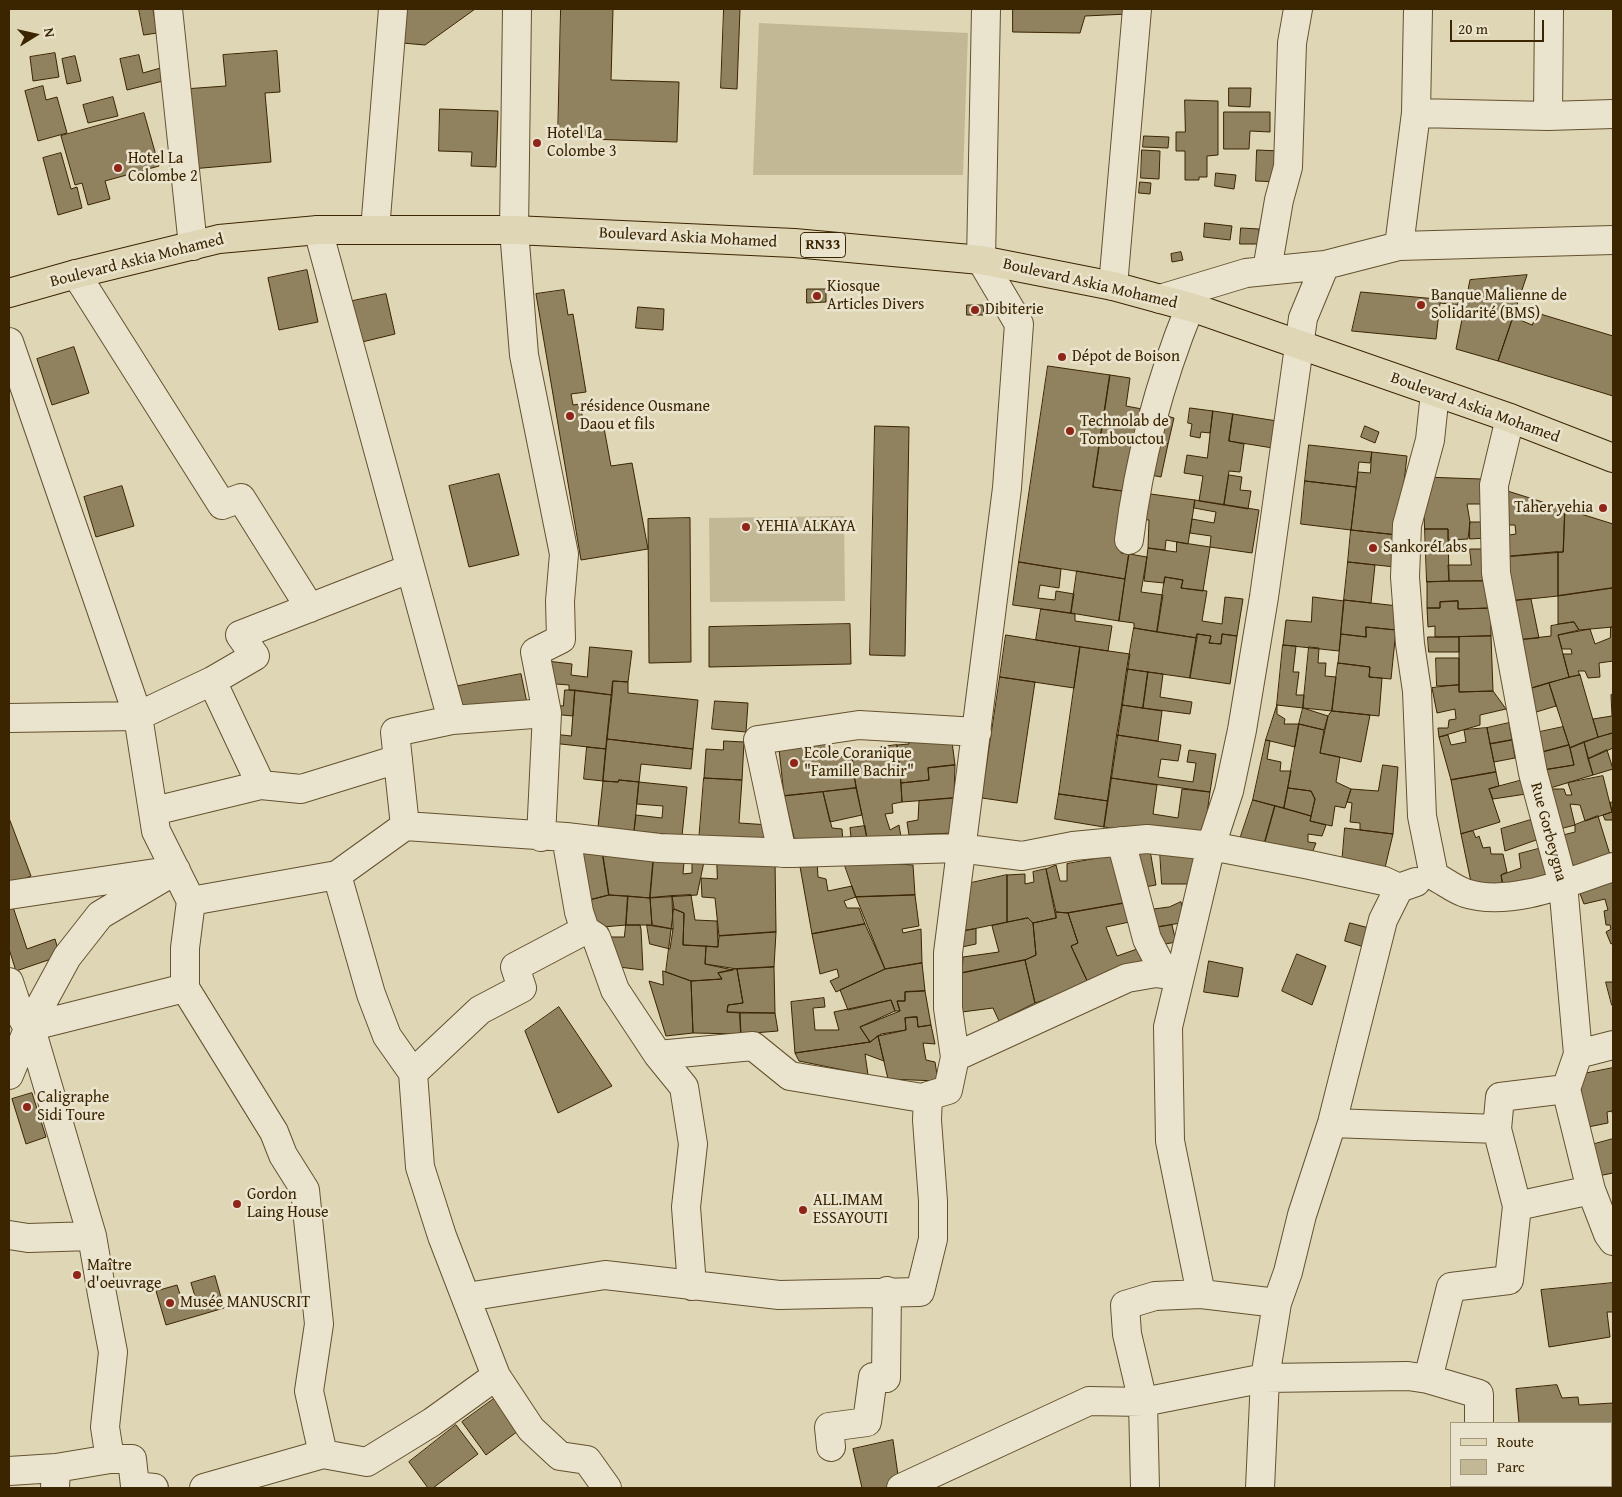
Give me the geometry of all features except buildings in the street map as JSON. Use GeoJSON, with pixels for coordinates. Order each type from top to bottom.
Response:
{"type":"FeatureCollection","features":[{"type":"Feature","properties":{"kind":"main road","name":"Boulevard Askia Mohamed"},"geometry":{"type":"LineString","coordinates":[[9,293],[76,274],[219,239],[318,230],[514,230],[794,243],[981,260],[1113,286],[1190,307],[1510,418],[1613,458]]}},
{"type":"Feature","properties":{"kind":"street"},"geometry":{"type":"LineString","coordinates":[[168,9],[193,246]]}},
{"type":"Feature","properties":{"kind":"street"},"geometry":{"type":"LineString","coordinates":[[375,230],[393,9]]}},
{"type":"Feature","properties":{"kind":"street"},"geometry":{"type":"LineString","coordinates":[[517,9],[514,230],[524,355],[564,554],[560,601],[561,639],[535,652],[547,713],[554,837],[585,930],[596,937],[615,990],[658,1055],[684,1087],[693,1144],[686,1207],[692,1286]]}},
{"type":"Feature","properties":{"kind":"street"},"geometry":{"type":"LineString","coordinates":[[658,1055],[753,1046],[790,1076],[922,1098],[948,1090],[955,1057],[948,1008],[948,953],[959,848],[977,732],[1007,488],[1019,324],[981,260],[986,9]]}},
{"type":"Feature","properties":{"kind":"street"},"geometry":{"type":"LineString","coordinates":[[1113,286],[1137,9]]}},
{"type":"Feature","properties":{"kind":"street"},"geometry":{"type":"LineString","coordinates":[[1267,270],[1279,200],[1288,167],[1292,43],[1298,9]]}},
{"type":"Feature","properties":{"kind":"street"},"geometry":{"type":"LineString","coordinates":[[1399,246],[1416,113],[1418,9]]}},
{"type":"Feature","properties":{"kind":"street"},"geometry":{"type":"LineString","coordinates":[[1548,116],[1549,9]]}},
{"type":"Feature","properties":{"kind":"street"},"geometry":{"type":"LineString","coordinates":[[1416,113],[1548,116],[1613,114]]}},
{"type":"Feature","properties":{"kind":"street"},"geometry":{"type":"LineString","coordinates":[[318,230],[409,569],[452,720]]}},
{"type":"Feature","properties":{"kind":"street"},"geometry":{"type":"LineString","coordinates":[[1160,299],[1246,273],[1325,265],[1399,246],[1613,240]]}},
{"type":"Feature","properties":{"kind":"street"},"geometry":{"type":"LineString","coordinates":[[1201,1294],[1170,1141],[1168,1027],[1211,846],[1229,791],[1242,730],[1303,318],[1325,265]]}},
{"type":"Feature","properties":{"kind":"street"},"geometry":{"type":"LineString","coordinates":[[76,274],[222,505],[241,498],[310,608]]}},
{"type":"Feature","properties":{"kind":"street"},"geometry":{"type":"LineString","coordinates":[[1129,540],[1136,488],[1150,424],[1173,349],[1190,307]]}},
{"type":"Feature","properties":{"kind":"street"},"geometry":{"type":"LineString","coordinates":[[9,342],[138,716],[156,831],[191,901],[185,948],[185,988],[226,1058],[274,1132],[282,1155],[305,1190],[318,1324],[309,1390],[323,1454]]}},
{"type":"Feature","properties":{"kind":"street"},"geometry":{"type":"LineString","coordinates":[[1434,876],[1422,816],[1417,691],[1410,644],[1405,577],[1407,525],[1430,440],[1435,393]]}},
{"type":"Feature","properties":{"kind":"street","name":"Rue Gorbeygna"},"geometry":{"type":"LineString","coordinates":[[1510,418],[1494,485],[1496,573],[1533,773],[1563,884],[1578,1054],[1566,1089]]}},
{"type":"Feature","properties":{"kind":"street"},"geometry":{"type":"LineString","coordinates":[[9,718],[138,716],[212,681],[255,656],[240,635],[409,569]]}},
{"type":"Feature","properties":{"kind":"street"},"geometry":{"type":"LineString","coordinates":[[212,681],[261,785]]}},
{"type":"Feature","properties":{"kind":"street"},"geometry":{"type":"LineString","coordinates":[[405,826],[395,732],[452,720],[547,713]]}},
{"type":"Feature","properties":{"kind":"street"},"geometry":{"type":"LineString","coordinates":[[782,853],[758,740],[859,726],[977,732]]}},
{"type":"Feature","properties":{"kind":"street"},"geometry":{"type":"LineString","coordinates":[[154,811],[261,785],[301,789],[398,759]]}},
{"type":"Feature","properties":{"kind":"street"},"geometry":{"type":"LineString","coordinates":[[191,901],[337,874],[405,826],[554,837],[659,848],[782,853],[959,848],[1022,856],[1072,846],[1147,839],[1211,846],[1384,880],[1399,888]]}},
{"type":"Feature","properties":{"kind":"street"},"geometry":{"type":"LineString","coordinates":[[1121,841],[1147,939],[1161,966],[1180,976]]}},
{"type":"Feature","properties":{"kind":"street"},"geometry":{"type":"LineString","coordinates":[[1260,1488],[1265,1378],[1277,1303],[1288,1272],[1302,1215],[1332,1123],[1383,920],[1399,888],[1434,876],[1465,893],[1491,897],[1536,892],[1613,867]]}},
{"type":"Feature","properties":{"kind":"street"},"geometry":{"type":"LineString","coordinates":[[9,895],[176,870]]}},
{"type":"Feature","properties":{"kind":"street"},"geometry":{"type":"LineString","coordinates":[[9,1075],[29,1027],[67,957],[100,915],[176,870]]}},
{"type":"Feature","properties":{"kind":"street"},"geometry":{"type":"LineString","coordinates":[[337,874],[369,985],[387,1036],[413,1072],[420,1166],[442,1236],[496,1376],[531,1429],[560,1456],[587,1460],[607,1488]]}},
{"type":"Feature","properties":{"kind":"street"},"geometry":{"type":"LineString","coordinates":[[413,1072],[480,1010],[522,988],[515,967],[585,930]]}},
{"type":"Feature","properties":{"kind":"street"},"geometry":{"type":"LineString","coordinates":[[955,1057],[1127,978],[1156,973],[1180,976]]}},
{"type":"Feature","properties":{"kind":"street"},"geometry":{"type":"LineString","coordinates":[[9,982],[19,1012],[29,1027],[92,1236],[113,1352],[105,1427],[110,1459]]}},
{"type":"Feature","properties":{"kind":"street"},"geometry":{"type":"LineString","coordinates":[[29,1027],[185,988]]}},
{"type":"Feature","properties":{"kind":"street"},"geometry":{"type":"LineString","coordinates":[[1578,1054],[1613,1045]]}},
{"type":"Feature","properties":{"kind":"street"},"geometry":{"type":"LineString","coordinates":[[1428,1379],[1451,1288],[1509,1280],[1517,1206],[1497,1129],[1500,1097],[1566,1089],[1591,1190],[1608,1234],[1613,1241]]}},
{"type":"Feature","properties":{"kind":"street"},"geometry":{"type":"LineString","coordinates":[[467,1297],[605,1275],[779,1295],[887,1291],[920,1292],[933,1239],[933,1201],[927,1120],[928,1096]]}},
{"type":"Feature","properties":{"kind":"street"},"geometry":{"type":"LineString","coordinates":[[1332,1123],[1497,1129]]}},
{"type":"Feature","properties":{"kind":"street"},"geometry":{"type":"LineString","coordinates":[[1517,1206],[1591,1190]]}},
{"type":"Feature","properties":{"kind":"street"},"geometry":{"type":"LineString","coordinates":[[9,1235],[28,1238],[92,1236]]}},
{"type":"Feature","properties":{"kind":"street"},"geometry":{"type":"LineString","coordinates":[[831,1447],[829,1427],[867,1422],[873,1377],[886,1378],[887,1291]]}},
{"type":"Feature","properties":{"kind":"street"},"geometry":{"type":"LineString","coordinates":[[1145,1488],[1143,1402],[1127,1334],[1125,1305],[1155,1296],[1201,1294],[1277,1303]]}},
{"type":"Feature","properties":{"kind":"street"},"geometry":{"type":"LineString","coordinates":[[204,1488],[323,1454],[367,1462],[432,1422],[496,1376]]}},
{"type":"Feature","properties":{"kind":"street"},"geometry":{"type":"LineString","coordinates":[[901,1488],[926,1483],[1089,1401],[1143,1402],[1265,1378],[1408,1376],[1428,1379],[1478,1394],[1479,1422]]}},
{"type":"Feature","properties":{"kind":"street"},"geometry":{"type":"LineString","coordinates":[[9,1471],[56,1478],[110,1459],[132,1459],[135,1486],[154,1488]]}},
{"type":"Feature","properties":{"kind":"green space"},"geometry":{"type":"Polygon","coordinates":[[[759,23],[968,33],[963,175],[753,175],[759,23]]]}},
{"type":"Feature","properties":{"kind":"green space"},"geometry":{"type":"Polygon","coordinates":[[[844,516],[845,601],[710,602],[709,518],[844,516]]]}},
{"type":"Feature","properties":{"kind":"place","name":"Hotel La Colombe 3"},"geometry":{"type":"Point","coordinates":[537,143]}},
{"type":"Feature","properties":{"kind":"place","name":"Hotel La Colombe 2"},"geometry":{"type":"Point","coordinates":[118,168]}},
{"type":"Feature","properties":{"kind":"place","name":"Kiosque Articles Divers"},"geometry":{"type":"Point","coordinates":[817,296]}},
{"type":"Feature","properties":{"kind":"place","name":"Banque Malienne de Solidarité (BMS)"},"geometry":{"type":"Point","coordinates":[1421,305]}},
{"type":"Feature","properties":{"kind":"place","name":"Dibiterie"},"geometry":{"type":"Point","coordinates":[975,310]}},
{"type":"Feature","properties":{"kind":"place","name":"Dépot de Boison"},"geometry":{"type":"Point","coordinates":[1062,357]}},
{"type":"Feature","properties":{"kind":"place","name":"résidence Ousmane Daou et fils"},"geometry":{"type":"Point","coordinates":[570,416]}},
{"type":"Feature","properties":{"kind":"place","name":"Technolab de Tombouctou"},"geometry":{"type":"Point","coordinates":[1070,431]}},
{"type":"Feature","properties":{"kind":"place","name":"Taher yehia"},"geometry":{"type":"Point","coordinates":[1603,508]}},
{"type":"Feature","properties":{"kind":"place","name":"YEHIA ALKAYA"},"geometry":{"type":"Point","coordinates":[746,527]}},
{"type":"Feature","properties":{"kind":"place","name":"SankoréLabs"},"geometry":{"type":"Point","coordinates":[1373,548]}},
{"type":"Feature","properties":{"kind":"place","name":"Ecole Coranique \"Famille Bachir\""},"geometry":{"type":"Point","coordinates":[794,763]}},
{"type":"Feature","properties":{"kind":"place","name":"Caligraphe Sidi Toure"},"geometry":{"type":"Point","coordinates":[27,1107]}},
{"type":"Feature","properties":{"kind":"place","name":"Gordon Laing House"},"geometry":{"type":"Point","coordinates":[237,1204]}},
{"type":"Feature","properties":{"kind":"place","name":"ALL.IMAM ESSAYOUTI"},"geometry":{"type":"Point","coordinates":[803,1210]}},
{"type":"Feature","properties":{"kind":"place","name":"Maître d'oeuvrage"},"geometry":{"type":"Point","coordinates":[77,1275]}},
{"type":"Feature","properties":{"kind":"place","name":"Musée MANUSCRIT"},"geometry":{"type":"Point","coordinates":[170,1303]}}]}
